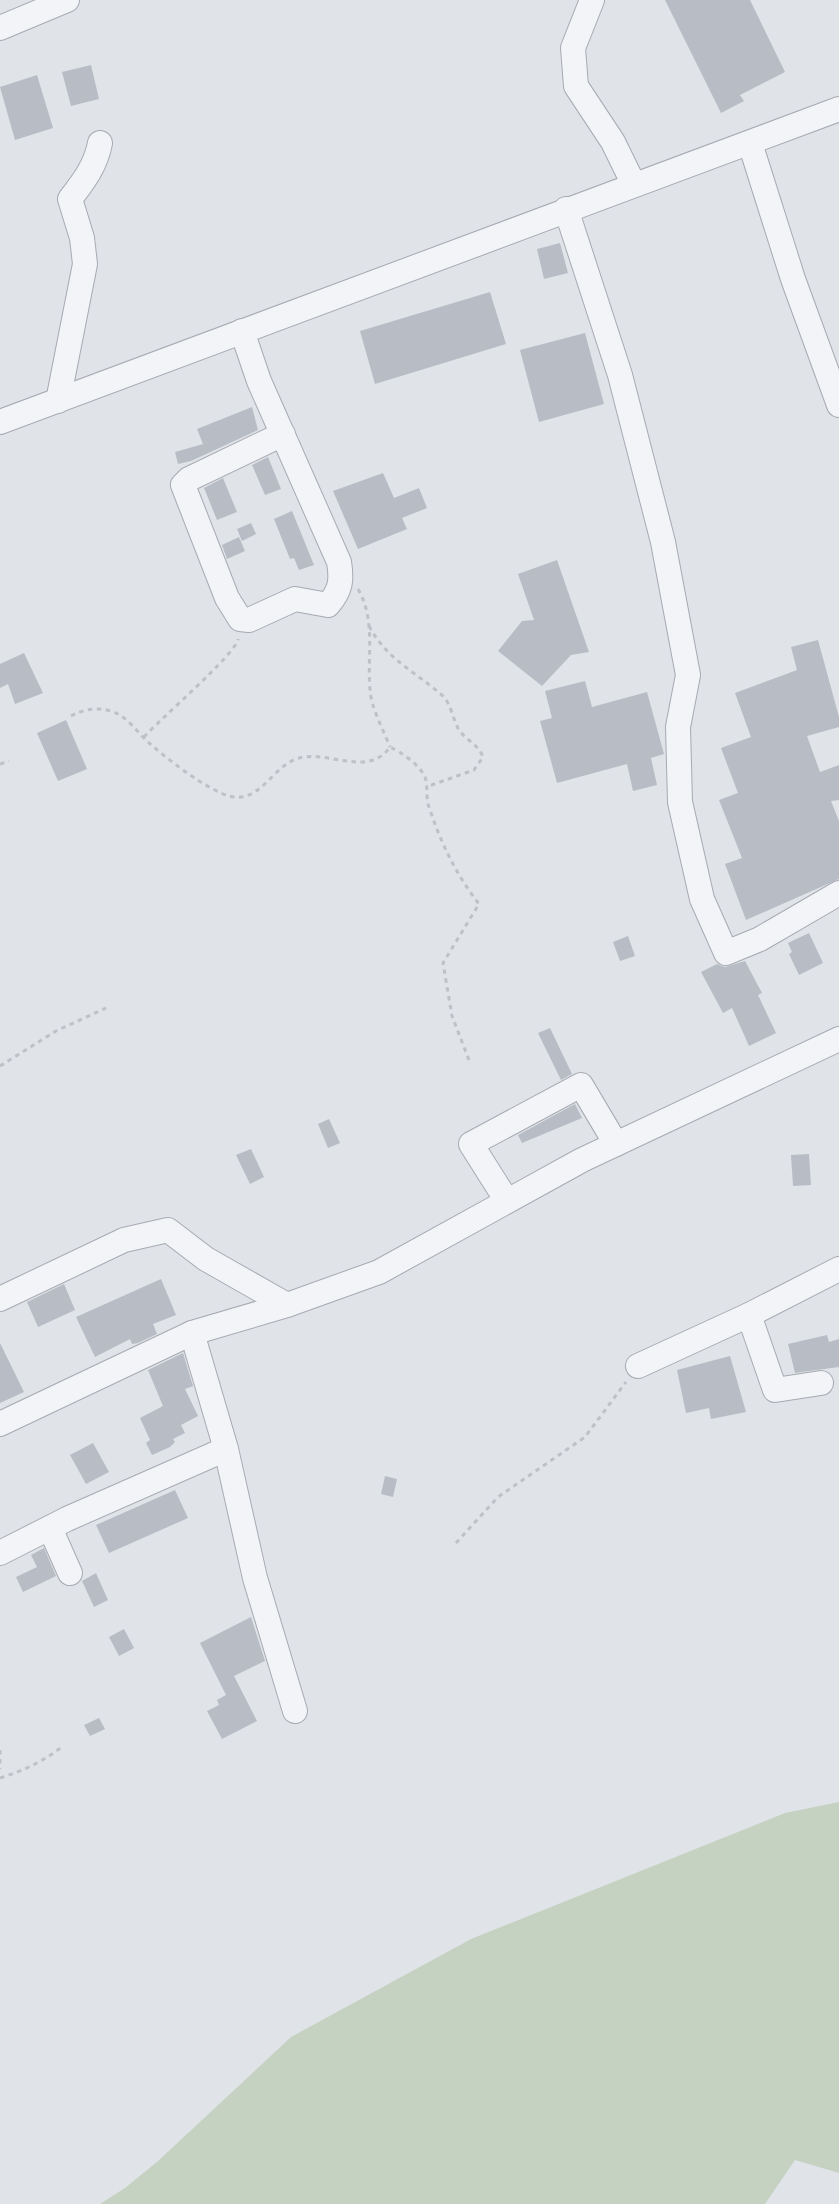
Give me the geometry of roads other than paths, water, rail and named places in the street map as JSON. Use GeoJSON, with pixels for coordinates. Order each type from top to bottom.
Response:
{"type":"FeatureCollection","features":[{"type":"Feature","properties":{"kind":"street"},"geometry":{"type":"LineString","coordinates":[[0,28],[67,0]]}},
{"type":"Feature","properties":{"kind":"street"},"geometry":{"type":"LineString","coordinates":[[592,0],[573,48],[576,86],[613,142],[634,185]]}},
{"type":"Feature","properties":{"kind":"street"},"geometry":{"type":"LineString","coordinates":[[0,422],[839,109]]}},
{"type":"Feature","properties":{"kind":"street"},"geometry":{"type":"LineString","coordinates":[[58,401],[85,264],[82,237],[70,199],[86,179],[98,157],[100,143]]}},
{"type":"Feature","properties":{"kind":"street"},"geometry":{"type":"LineString","coordinates":[[750,143],[793,279],[839,405]]}},
{"type":"Feature","properties":{"kind":"street"},"geometry":{"type":"LineString","coordinates":[[566,209],[620,375],[663,542],[682,633],[688,675],[678,727],[680,802],[702,899],[726,953],[760,939],[839,893]]}},
{"type":"Feature","properties":{"kind":"street"},"geometry":{"type":"LineString","coordinates":[[242,331],[260,381],[339,562],[342,580],[338,594],[328,605],[295,599],[249,620],[240,619],[227,598],[183,485],[189,479],[257,444],[283,434]]}},
{"type":"Feature","properties":{"kind":"street"},"geometry":{"type":"LineString","coordinates":[[0,1424],[192,1333],[287,1305],[379,1272],[616,1144],[839,1039]]}},
{"type":"Feature","properties":{"kind":"street"},"geometry":{"type":"LineString","coordinates":[[507,1202],[471,1144],[581,1085],[616,1144]]}},
{"type":"Feature","properties":{"kind":"street"},"geometry":{"type":"LineString","coordinates":[[0,1299],[124,1240],[168,1230],[206,1259],[287,1305]]}},
{"type":"Feature","properties":{"kind":"street"},"geometry":{"type":"LineString","coordinates":[[638,1366],[749,1315],[839,1269]]}},
{"type":"Feature","properties":{"kind":"street"},"geometry":{"type":"LineString","coordinates":[[749,1315],[775,1390],[821,1383]]}},
{"type":"Feature","properties":{"kind":"street"},"geometry":{"type":"LineString","coordinates":[[192,1333],[226,1449],[255,1578],[295,1711]]}},
{"type":"Feature","properties":{"kind":"street"},"geometry":{"type":"LineString","coordinates":[[0,1553],[50,1528],[226,1449]]}},
{"type":"Feature","properties":{"kind":"street"},"geometry":{"type":"LineString","coordinates":[[50,1528],[70,1573]]}}]}
